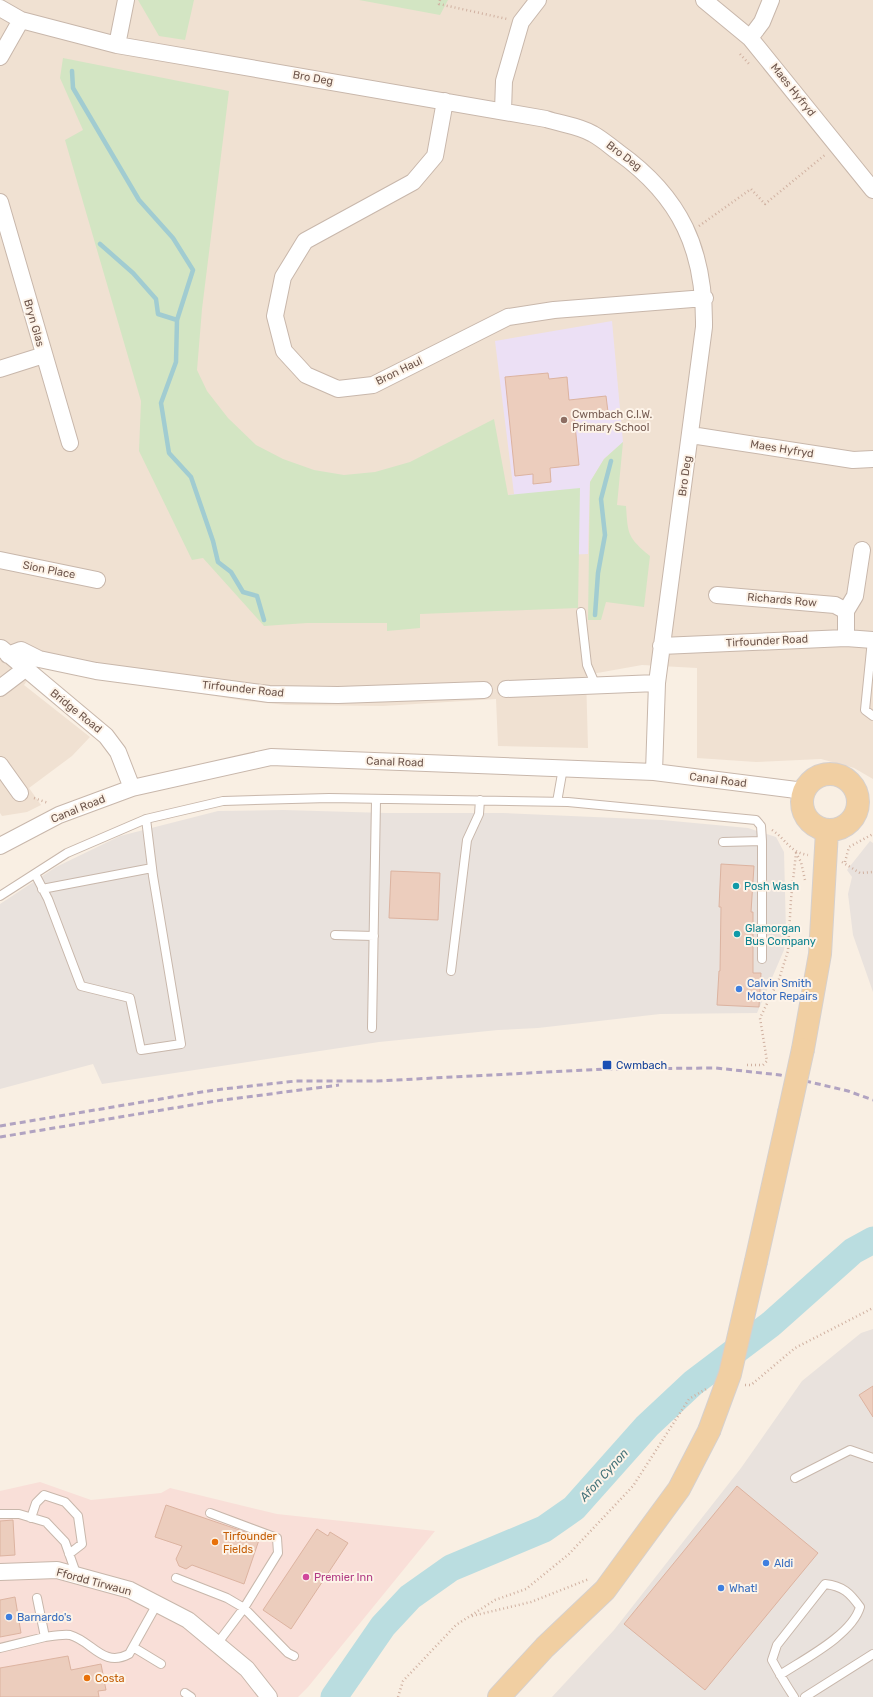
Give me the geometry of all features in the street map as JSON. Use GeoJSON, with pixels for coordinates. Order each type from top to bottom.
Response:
{"type":"FeatureCollection","features":[{"type":"Feature","properties":{"kind":"main road"},"geometry":{"type":"LineString","coordinates":[[824,775],[841,776],[849,781],[865,808],[851,822],[840,828],[827,831],[811,824],[805,817],[802,800],[804,791],[808,783],[824,775]]}},
{"type":"Feature","properties":{"kind":"main road"},"geometry":{"type":"LineString","coordinates":[[499,1697],[545,1647],[605,1590],[679,1489],[709,1431],[730,1374],[803,1049],[820,954],[827,831]]}},
{"type":"Feature","properties":{"kind":"street"},"geometry":{"type":"LineString","coordinates":[[117,45],[126,0]]}},
{"type":"Feature","properties":{"kind":"street"},"geometry":{"type":"LineString","coordinates":[[503,111],[504,81],[521,22],[538,0]]}},
{"type":"Feature","properties":{"kind":"street","name":"Maes Hyfryd"},"geometry":{"type":"LineString","coordinates":[[704,0],[750,38],[873,190]]}},
{"type":"Feature","properties":{"kind":"street"},"geometry":{"type":"LineString","coordinates":[[750,38],[762,22],[771,0]]}},
{"type":"Feature","properties":{"kind":"street","name":"Bro Deg"},"geometry":{"type":"LineString","coordinates":[[0,8],[21,20],[117,45],[445,100],[546,119],[593,133],[640,168],[670,200],[689,233],[699,267],[704,298],[704,327],[691,435],[661,646],[657,683],[654,772]]}},
{"type":"Feature","properties":{"kind":"street"},"geometry":{"type":"LineString","coordinates":[[0,57],[21,20]]}},
{"type":"Feature","properties":{"kind":"street","name":"Bron Haul"},"geometry":{"type":"LineString","coordinates":[[445,100],[435,156],[413,182],[305,241],[283,277],[275,316],[284,351],[306,375],[338,388],[373,385],[508,317],[554,310],[704,298]]}},
{"type":"Feature","properties":{"kind":"street","name":"Bryn Glas"},"geometry":{"type":"LineString","coordinates":[[0,202],[70,443]]}},
{"type":"Feature","properties":{"kind":"street"},"geometry":{"type":"LineString","coordinates":[[0,369],[44,355]]}},
{"type":"Feature","properties":{"kind":"street","name":"Maes Hyfryd"},"geometry":{"type":"LineString","coordinates":[[691,435],[852,460],[873,459]]}},
{"type":"Feature","properties":{"kind":"street"},"geometry":{"type":"LineString","coordinates":[[846,638],[846,611],[855,596],[862,550]]}},
{"type":"Feature","properties":{"kind":"street","name":"Sion Place"},"geometry":{"type":"LineString","coordinates":[[0,560],[98,580]]}},
{"type":"Feature","properties":{"kind":"street","name":"Richards Row"},"geometry":{"type":"LineString","coordinates":[[718,595],[835,605],[846,611]]}},
{"type":"Feature","properties":{"kind":"street","name":"Tirfounder Road"},"geometry":{"type":"LineString","coordinates":[[661,646],[846,638],[873,640]]}},
{"type":"Feature","properties":{"kind":"street","name":"Tirfounder Road"},"geometry":{"type":"LineString","coordinates":[[4,651],[21,650],[39,659],[96,671],[269,694],[338,695],[484,690]]}},
{"type":"Feature","properties":{"kind":"street","name":"Bridge Road"},"geometry":{"type":"LineString","coordinates":[[4,651],[106,736],[118,752],[132,788]]}},
{"type":"Feature","properties":{"kind":"street"},"geometry":{"type":"LineString","coordinates":[[0,688],[25,669]]}},
{"type":"Feature","properties":{"kind":"street"},"geometry":{"type":"LineString","coordinates":[[506,689],[657,683]]}},
{"type":"Feature","properties":{"kind":"street","name":"Canal Road"},"geometry":{"type":"LineString","coordinates":[[0,846],[59,815],[132,788],[271,757],[654,772],[804,791]]}},
{"type":"Feature","properties":{"kind":"street"},"geometry":{"type":"LineString","coordinates":[[0,765],[20,793]]}},
{"type":"Feature","properties":{"kind":"street","name":"Ffordd Tirwaun"},"geometry":{"type":"LineString","coordinates":[[0,1572],[57,1570],[130,1590],[188,1620],[247,1669],[269,1697]]}},
{"type":"Feature","properties":{"kind":"lane"},"geometry":{"type":"LineString","coordinates":[[581,612],[587,664],[596,686]]}},
{"type":"Feature","properties":{"kind":"lane"},"geometry":{"type":"LineString","coordinates":[[873,640],[864,710],[873,716]]}},
{"type":"Feature","properties":{"kind":"lane"},"geometry":{"type":"LineString","coordinates":[[557,802],[562,768]]}},
{"type":"Feature","properties":{"kind":"lane"},"geometry":{"type":"LineString","coordinates":[[0,896],[67,853],[146,819],[223,801],[329,798],[557,802],[756,820],[761,826],[762,841],[762,959]]}},
{"type":"Feature","properties":{"kind":"lane"},"geometry":{"type":"LineString","coordinates":[[372,1028],[376,800]]}},
{"type":"Feature","properties":{"kind":"lane"},"geometry":{"type":"LineString","coordinates":[[451,970],[467,840],[479,814],[480,800]]}},
{"type":"Feature","properties":{"kind":"lane"},"geometry":{"type":"LineString","coordinates":[[35,874],[81,986],[130,998],[141,1050],[181,1044],[152,872],[146,819]]}},
{"type":"Feature","properties":{"kind":"lane"},"geometry":{"type":"LineString","coordinates":[[723,842],[762,841]]}},
{"type":"Feature","properties":{"kind":"lane"},"geometry":{"type":"LineString","coordinates":[[42,889],[152,872]]}},
{"type":"Feature","properties":{"kind":"lane"},"geometry":{"type":"LineString","coordinates":[[335,935],[374,936]]}},
{"type":"Feature","properties":{"kind":"lane"},"geometry":{"type":"LineString","coordinates":[[795,1478],[850,1450],[873,1458]]}},
{"type":"Feature","properties":{"kind":"lane"},"geometry":{"type":"LineString","coordinates":[[31,1518],[36,1503],[44,1495],[64,1502],[78,1516],[82,1544],[69,1554]]}},
{"type":"Feature","properties":{"kind":"lane"},"geometry":{"type":"LineString","coordinates":[[210,1513],[277,1538],[278,1552],[244,1608],[217,1644]]}},
{"type":"Feature","properties":{"kind":"lane"},"geometry":{"type":"LineString","coordinates":[[0,1514],[19,1514],[46,1522],[65,1542],[77,1576]]}},
{"type":"Feature","properties":{"kind":"lane"},"geometry":{"type":"LineString","coordinates":[[176,1578],[227,1598],[244,1608],[288,1653],[294,1656]]}},
{"type":"Feature","properties":{"kind":"lane"},"geometry":{"type":"LineString","coordinates":[[780,1675],[849,1627],[858,1616],[860,1607],[855,1599],[838,1585],[825,1584],[777,1645],[772,1660],[780,1675],[794,1697]]}},
{"type":"Feature","properties":{"kind":"lane"},"geometry":{"type":"LineString","coordinates":[[37,1598],[45,1637]]}},
{"type":"Feature","properties":{"kind":"lane"},"geometry":{"type":"LineString","coordinates":[[0,1648],[45,1637],[70,1635],[111,1659],[122,1657],[129,1654],[157,1604]]}},
{"type":"Feature","properties":{"kind":"lane"},"geometry":{"type":"LineString","coordinates":[[133,1647],[161,1664]]}},
{"type":"Feature","properties":{"kind":"lane"},"geometry":{"type":"LineString","coordinates":[[805,1697],[873,1654]]}},
{"type":"Feature","properties":{"kind":"path"},"geometry":{"type":"LineString","coordinates":[[440,0],[439,4],[521,22]]}},
{"type":"Feature","properties":{"kind":"path"},"geometry":{"type":"LineString","coordinates":[[689,233],[751,189],[765,204],[826,154]]}},
{"type":"Feature","properties":{"kind":"path"},"geometry":{"type":"LineString","coordinates":[[845,862],[849,847],[873,834]]}},
{"type":"Feature","properties":{"kind":"path"},"geometry":{"type":"LineString","coordinates":[[747,1065],[763,1065],[767,1061],[760,1018],[779,979],[788,951],[791,899],[796,853],[801,862],[806,887]]}},
{"type":"Feature","properties":{"kind":"path"},"geometry":{"type":"LineString","coordinates":[[738,1386],[751,1385],[794,1348],[873,1308]]}},
{"type":"Feature","properties":{"kind":"path"},"geometry":{"type":"LineString","coordinates":[[398,1697],[403,1681],[456,1624],[496,1600],[526,1590],[569,1554],[633,1486],[689,1399],[703,1390],[710,1389]]}},
{"type":"Feature","properties":{"kind":"path"},"geometry":{"type":"LineString","coordinates":[[469,1616],[532,1602],[594,1578]]}},
{"type":"Feature","properties":{"kind":"shaded area"},"geometry":{"type":"Polygon","coordinates":[[[0,0],[873,0],[873,779],[854,768],[821,759],[756,762],[697,758],[697,668],[642,665],[586,675],[588,748],[498,746],[496,699],[383,706],[287,705],[245,701],[87,675],[38,665],[24,685],[90,737],[72,756],[29,788],[41,805],[27,812],[2,816],[0,813],[0,0]]]}},
{"type":"Feature","properties":{"kind":"shaded area","name":"Cwmbach C.I.W. Primary School"},"geometry":{"type":"Polygon","coordinates":[[[612,321],[623,442],[604,459],[590,482],[588,554],[510,557],[508,495],[514,494],[495,341],[612,321]]]}},
{"type":"Feature","properties":{"kind":"shaded area"},"geometry":{"type":"Polygon","coordinates":[[[283,810],[386,813],[503,813],[662,820],[748,828],[776,837],[784,852],[786,932],[784,950],[757,1013],[660,1014],[538,1028],[498,1030],[379,1042],[102,1084],[93,1064],[0,1089],[0,904],[56,867],[120,836],[218,811],[283,810]]]}},
{"type":"Feature","properties":{"kind":"shaded area"},"geometry":{"type":"Polygon","coordinates":[[[870,841],[873,843],[873,992],[853,935],[848,894],[852,877],[847,870],[870,841]]]}},
{"type":"Feature","properties":{"kind":"shaded area"},"geometry":{"type":"Polygon","coordinates":[[[873,1329],[873,1697],[552,1697],[614,1630],[741,1468],[802,1381],[861,1333],[873,1329]]]}},
{"type":"Feature","properties":{"kind":"shaded area"},"geometry":{"type":"Polygon","coordinates":[[[40,1482],[91,1500],[161,1493],[170,1488],[277,1514],[435,1531],[308,1687],[298,1697],[0,1697],[0,1491],[40,1482]]]}},
{"type":"Feature","properties":{"kind":"green space"},"geometry":{"type":"Polygon","coordinates":[[[138,0],[194,0],[185,40],[159,36],[138,0]]]}},
{"type":"Feature","properties":{"kind":"green space"},"geometry":{"type":"Polygon","coordinates":[[[359,0],[448,0],[440,15],[359,0]]]}},
{"type":"Feature","properties":{"kind":"green space"},"geometry":{"type":"Polygon","coordinates":[[[63,58],[229,91],[202,309],[197,370],[207,391],[228,418],[256,445],[283,459],[314,470],[344,475],[375,472],[410,462],[494,419],[508,495],[580,488],[578,608],[420,614],[420,628],[387,631],[387,623],[307,623],[264,626],[203,558],[192,560],[139,451],[141,401],[65,140],[83,130],[60,78],[63,58]]]}},
{"type":"Feature","properties":{"kind":"green space"},"geometry":{"type":"Polygon","coordinates":[[[623,442],[617,505],[626,506],[627,523],[630,534],[637,544],[650,556],[644,607],[606,602],[601,620],[588,620],[590,482],[604,459],[623,442]]]}},
{"type":"Feature","properties":{"kind":"building"},"geometry":{"type":"Polygon","coordinates":[[[548,373],[549,379],[567,377],[569,400],[606,396],[608,412],[574,415],[579,465],[550,468],[551,482],[533,484],[533,474],[515,476],[505,377],[548,373]]]}},
{"type":"Feature","properties":{"kind":"building"},"geometry":{"type":"Polygon","coordinates":[[[721,864],[754,866],[751,912],[753,912],[753,973],[761,973],[759,1007],[717,1005],[720,971],[721,907],[719,907],[721,864]]]}},
{"type":"Feature","properties":{"kind":"building"},"geometry":{"type":"Polygon","coordinates":[[[391,871],[440,873],[438,920],[389,918],[391,871]]]}},
{"type":"Feature","properties":{"kind":"building"},"geometry":{"type":"Polygon","coordinates":[[[873,1386],[873,1417],[859,1395],[873,1386]]]}},
{"type":"Feature","properties":{"kind":"building","name":"What!"},"geometry":{"type":"Polygon","coordinates":[[[737,1486],[818,1553],[705,1690],[624,1624],[737,1486]]]}},
{"type":"Feature","properties":{"kind":"building","name":"Tirfounder Fields"},"geometry":{"type":"Polygon","coordinates":[[[166,1505],[260,1537],[244,1584],[192,1565],[186,1569],[179,1566],[176,1559],[182,1546],[155,1537],[166,1505]]]}},
{"type":"Feature","properties":{"kind":"building"},"geometry":{"type":"Polygon","coordinates":[[[13,1520],[15,1555],[0,1556],[0,1521],[13,1520]]]}},
{"type":"Feature","properties":{"kind":"building","name":"Premier Inn"},"geometry":{"type":"Polygon","coordinates":[[[317,1529],[328,1536],[330,1532],[348,1543],[291,1629],[263,1610],[317,1529]]]}},
{"type":"Feature","properties":{"kind":"building","name":"Barnardo's"},"geometry":{"type":"Polygon","coordinates":[[[15,1597],[21,1633],[0,1637],[0,1600],[15,1597]]]}},
{"type":"Feature","properties":{"kind":"building"},"geometry":{"type":"Polygon","coordinates":[[[68,1656],[71,1670],[101,1664],[106,1690],[98,1691],[99,1697],[0,1697],[0,1668],[68,1656]]]}},
{"type":"Feature","properties":{"kind":"waterway"},"geometry":{"type":"LineString","coordinates":[[72,71],[73,88],[139,200],[173,238],[193,270],[177,320],[176,362],[161,403],[169,453],[191,477],[213,541],[218,562],[231,572],[243,592],[257,596],[264,620]]}},
{"type":"Feature","properties":{"kind":"waterway"},"geometry":{"type":"LineString","coordinates":[[100,244],[133,273],[156,299],[158,314],[177,320]]}},
{"type":"Feature","properties":{"kind":"waterway"},"geometry":{"type":"LineString","coordinates":[[595,615],[598,573],[605,535],[601,499],[611,461]]}},
{"type":"Feature","properties":{"kind":"waterway","name":"Afon Cynon"},"geometry":{"type":"LineString","coordinates":[[334,1697],[383,1626],[410,1597],[451,1568],[544,1529],[574,1508],[647,1426],[693,1383],[771,1324],[853,1251],[873,1240]]}},
{"type":"Feature","properties":{"kind":"railway"},"geometry":{"type":"LineString","coordinates":[[0,1126],[214,1090],[296,1081],[377,1081],[605,1069],[716,1068],[780,1075],[848,1091],[873,1100]]}},
{"type":"Feature","properties":{"kind":"railway"},"geometry":{"type":"LineString","coordinates":[[0,1137],[216,1101],[339,1085]]}},
{"type":"Feature","properties":{"kind":"place","name":"Cwmbach C.I.W. Primary School"},"geometry":{"type":"Point","coordinates":[564,420]}},
{"type":"Feature","properties":{"kind":"place","name":"Posh Wash"},"geometry":{"type":"Point","coordinates":[736,886]}},
{"type":"Feature","properties":{"kind":"place","name":"Glamorgan Bus Company"},"geometry":{"type":"Point","coordinates":[737,934]}},
{"type":"Feature","properties":{"kind":"place","name":"Calvin Smith Motor Repairs"},"geometry":{"type":"Point","coordinates":[739,989]}},
{"type":"Feature","properties":{"kind":"place","name":"Cwmbach"},"geometry":{"type":"Point","coordinates":[607,1065]}},
{"type":"Feature","properties":{"kind":"place","name":"Tirfounder Fields"},"geometry":{"type":"Point","coordinates":[215,1542]}},
{"type":"Feature","properties":{"kind":"place","name":"Aldi"},"geometry":{"type":"Point","coordinates":[766,1563]}},
{"type":"Feature","properties":{"kind":"place","name":"Premier Inn"},"geometry":{"type":"Point","coordinates":[306,1577]}},
{"type":"Feature","properties":{"kind":"place","name":"What!"},"geometry":{"type":"Point","coordinates":[721,1588]}},
{"type":"Feature","properties":{"kind":"place","name":"Barnardo's"},"geometry":{"type":"Point","coordinates":[9,1617]}},
{"type":"Feature","properties":{"kind":"place","name":"Costa"},"geometry":{"type":"Point","coordinates":[87,1678]}}]}
